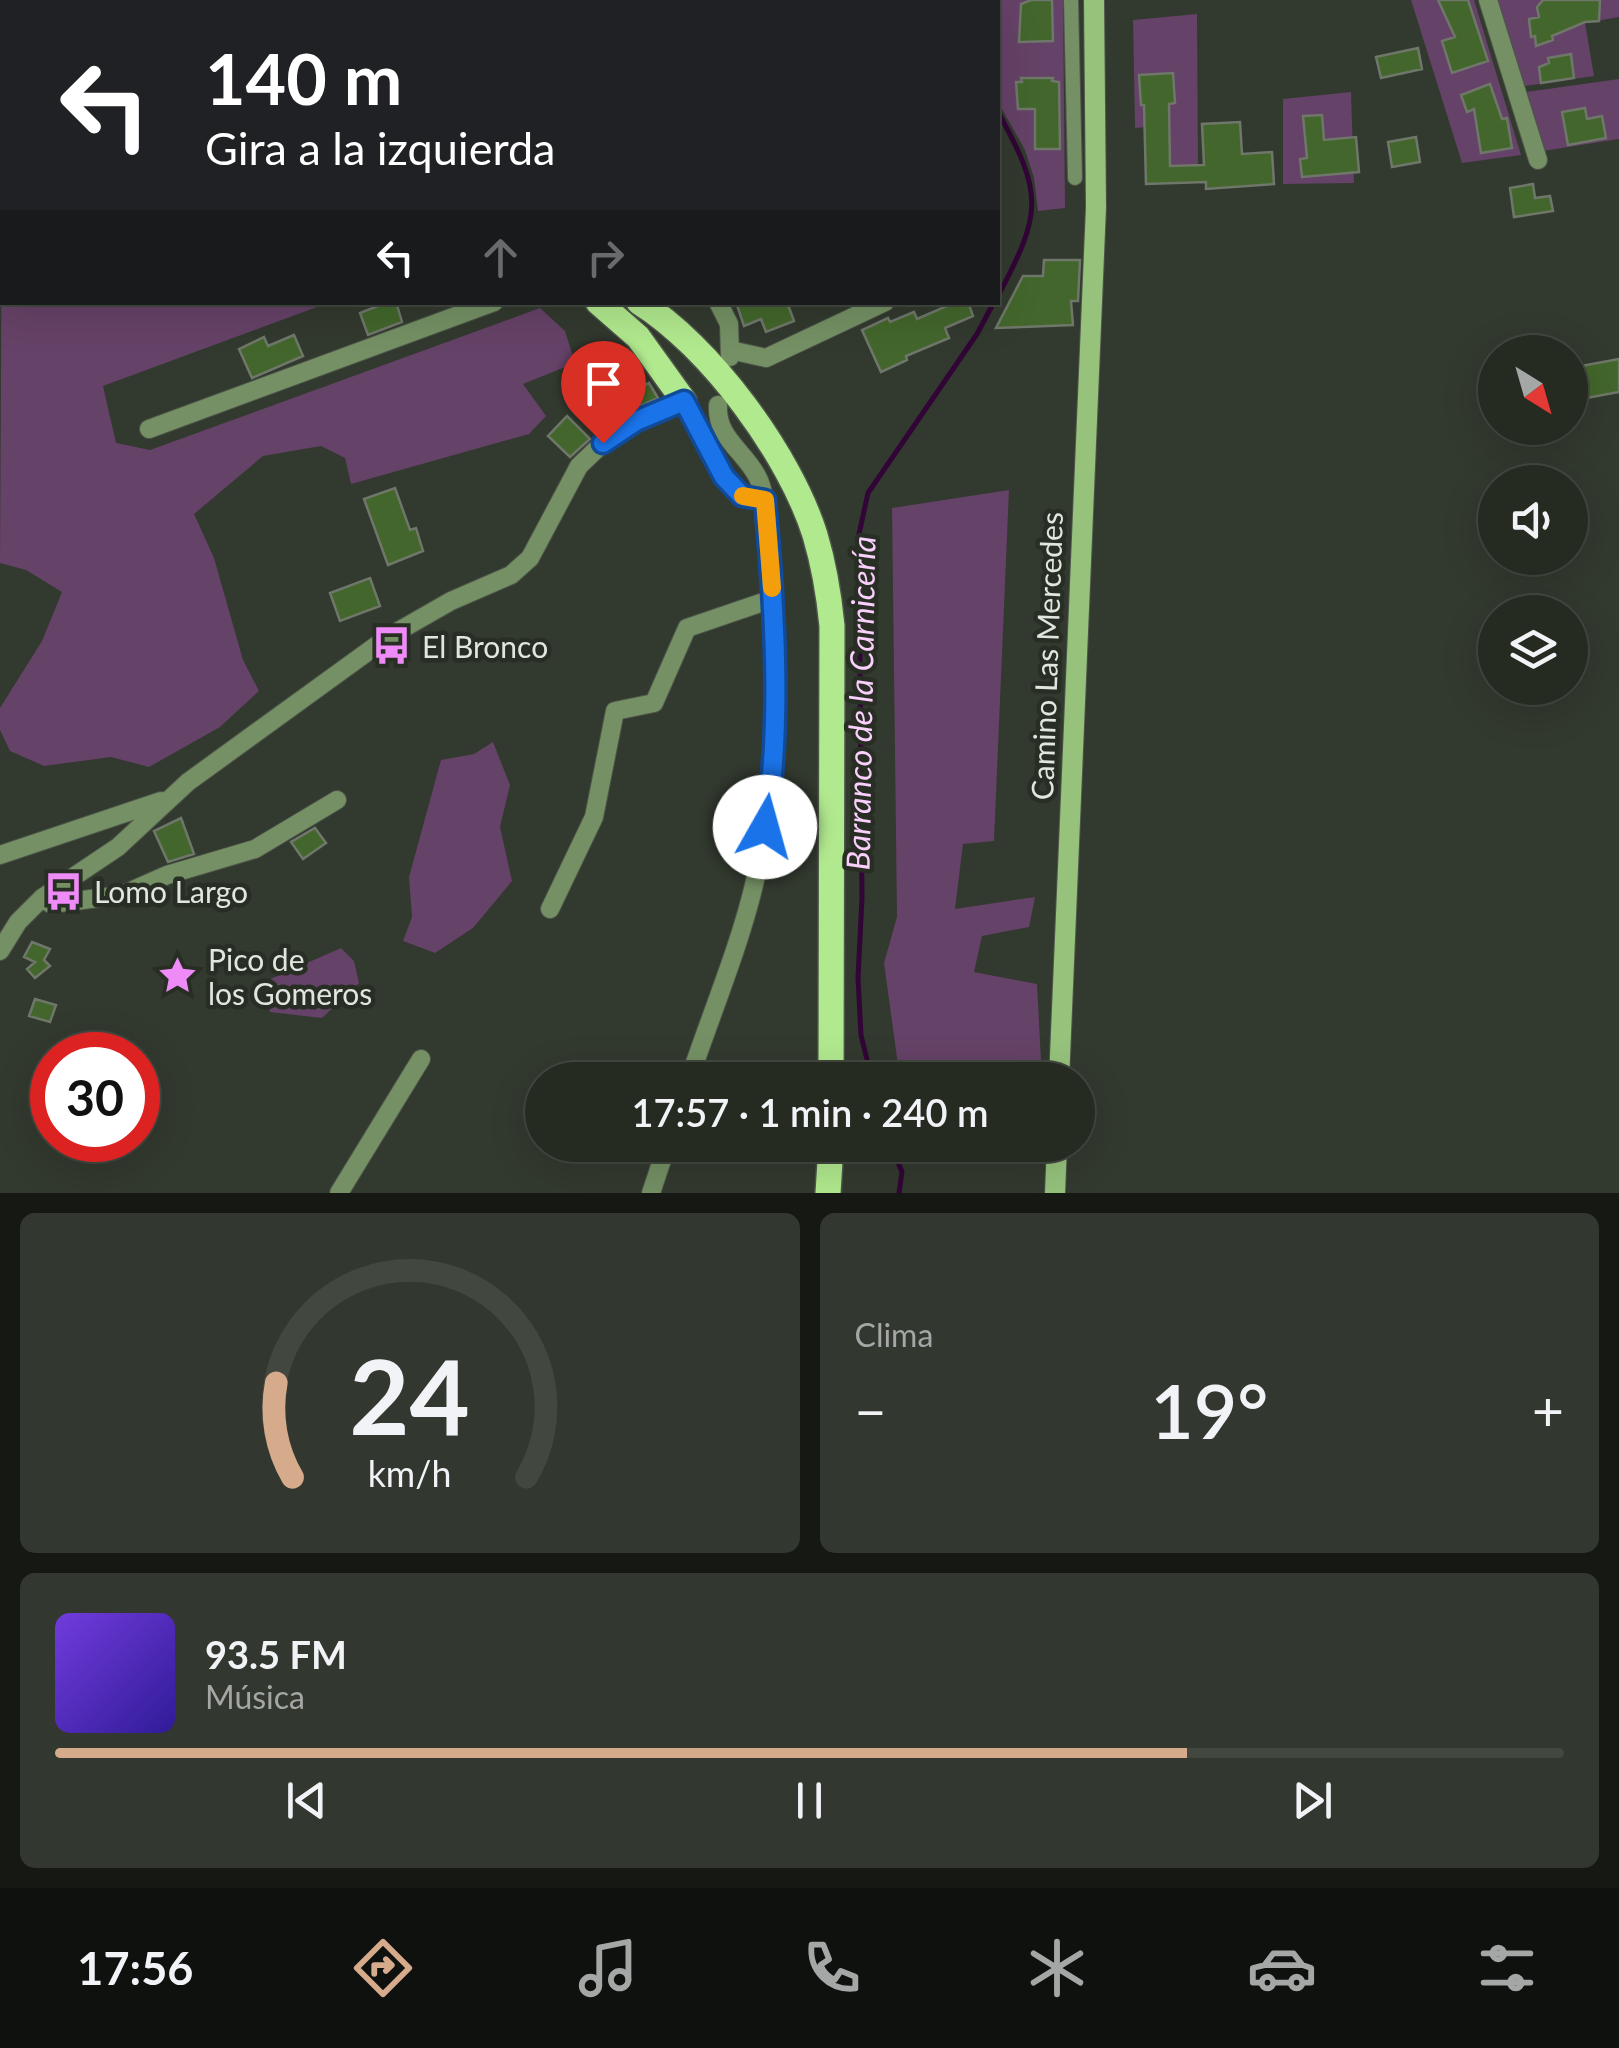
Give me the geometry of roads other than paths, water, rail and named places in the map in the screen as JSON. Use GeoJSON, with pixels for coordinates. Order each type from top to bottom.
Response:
{"type":"FeatureCollection","features":[{"type":"Feature","properties":{"kind":"main road","name":"Camino Las Mercedes"},"geometry":{"type":"LineString","coordinates":[[1061,1062],[1095,235],[1094,0]]}},
{"type":"Feature","properties":{"kind":"main road"},"geometry":{"type":"LineString","coordinates":[[602,305],[638,336],[684,401]]}},
{"type":"Feature","properties":{"kind":"main road"},"geometry":{"type":"LineString","coordinates":[[643,305],[694,344],[727,383],[783,465],[814,532],[827,581],[832,626],[831,1062]]}},
{"type":"Feature","properties":{"kind":"main road"},"geometry":{"type":"LineString","coordinates":[[828,1193],[829,1162]]}},
{"type":"Feature","properties":{"kind":"main road"},"geometry":{"type":"LineString","coordinates":[[1055,1193],[1056,1162]]}},
{"type":"Feature","properties":{"kind":"street"},"geometry":{"type":"LineString","coordinates":[[1071,0],[1075,178]]}},
{"type":"Feature","properties":{"kind":"street"},"geometry":{"type":"LineString","coordinates":[[1488,0],[1538,160]]}},
{"type":"Feature","properties":{"kind":"street"},"geometry":{"type":"LineString","coordinates":[[149,428],[486,305]]}},
{"type":"Feature","properties":{"kind":"street"},"geometry":{"type":"LineString","coordinates":[[720,305],[729,324],[730,354],[766,358],[879,305]]}},
{"type":"Feature","properties":{"kind":"street"},"geometry":{"type":"LineString","coordinates":[[0,951],[18,922],[42,898],[118,847],[172,797],[388,637],[451,601],[511,575],[530,558],[578,466],[636,421],[684,401],[724,477],[742,496],[765,500]]}},
{"type":"Feature","properties":{"kind":"street"},"geometry":{"type":"LineString","coordinates":[[695,1062],[754,887],[770,798],[772,599],[765,500],[757,475],[717,420],[718,405]]}},
{"type":"Feature","properties":{"kind":"street"},"geometry":{"type":"LineString","coordinates":[[550,909],[594,817],[616,711],[654,703],[688,628],[772,599]]}},
{"type":"Feature","properties":{"kind":"street"},"geometry":{"type":"LineString","coordinates":[[0,856],[172,797]]}},
{"type":"Feature","properties":{"kind":"street"},"geometry":{"type":"LineString","coordinates":[[42,898],[51,904],[122,895],[255,848],[337,800]]}},
{"type":"Feature","properties":{"kind":"street"},"geometry":{"type":"LineString","coordinates":[[339,1193],[421,1060]]}},
{"type":"Feature","properties":{"kind":"street"},"geometry":{"type":"LineString","coordinates":[[651,1193],[661,1162]]}},
{"type":"Feature","properties":{"kind":"waterway","name":"Barranco de la Carnicería"},"geometry":{"type":"LineString","coordinates":[[1000,116],[1024,164],[1032,204],[1023,244],[1000,292]]}},
{"type":"Feature","properties":{"kind":"waterway","name":"Barranco de la Carnicería"},"geometry":{"type":"LineString","coordinates":[[868,1062],[861,1035],[858,978],[862,898],[859,534],[868,493],[977,334],[992,305]]}},
{"type":"Feature","properties":{"kind":"waterway","name":"Barranco de la Carnicería"},"geometry":{"type":"LineString","coordinates":[[898,1162],[902,1172],[899,1193]]}},
{"type":"Feature","properties":{"kind":"place","name":"El Bronco"},"geometry":{"type":"Point","coordinates":[392,646]}},
{"type":"Feature","properties":{"kind":"place","name":"Lomo Largo"},"geometry":{"type":"Point","coordinates":[64,891]}},
{"type":"Feature","properties":{"kind":"place","name":"Pico de los Gomeros"},"geometry":{"type":"Point","coordinates":[178,976]}}]}
